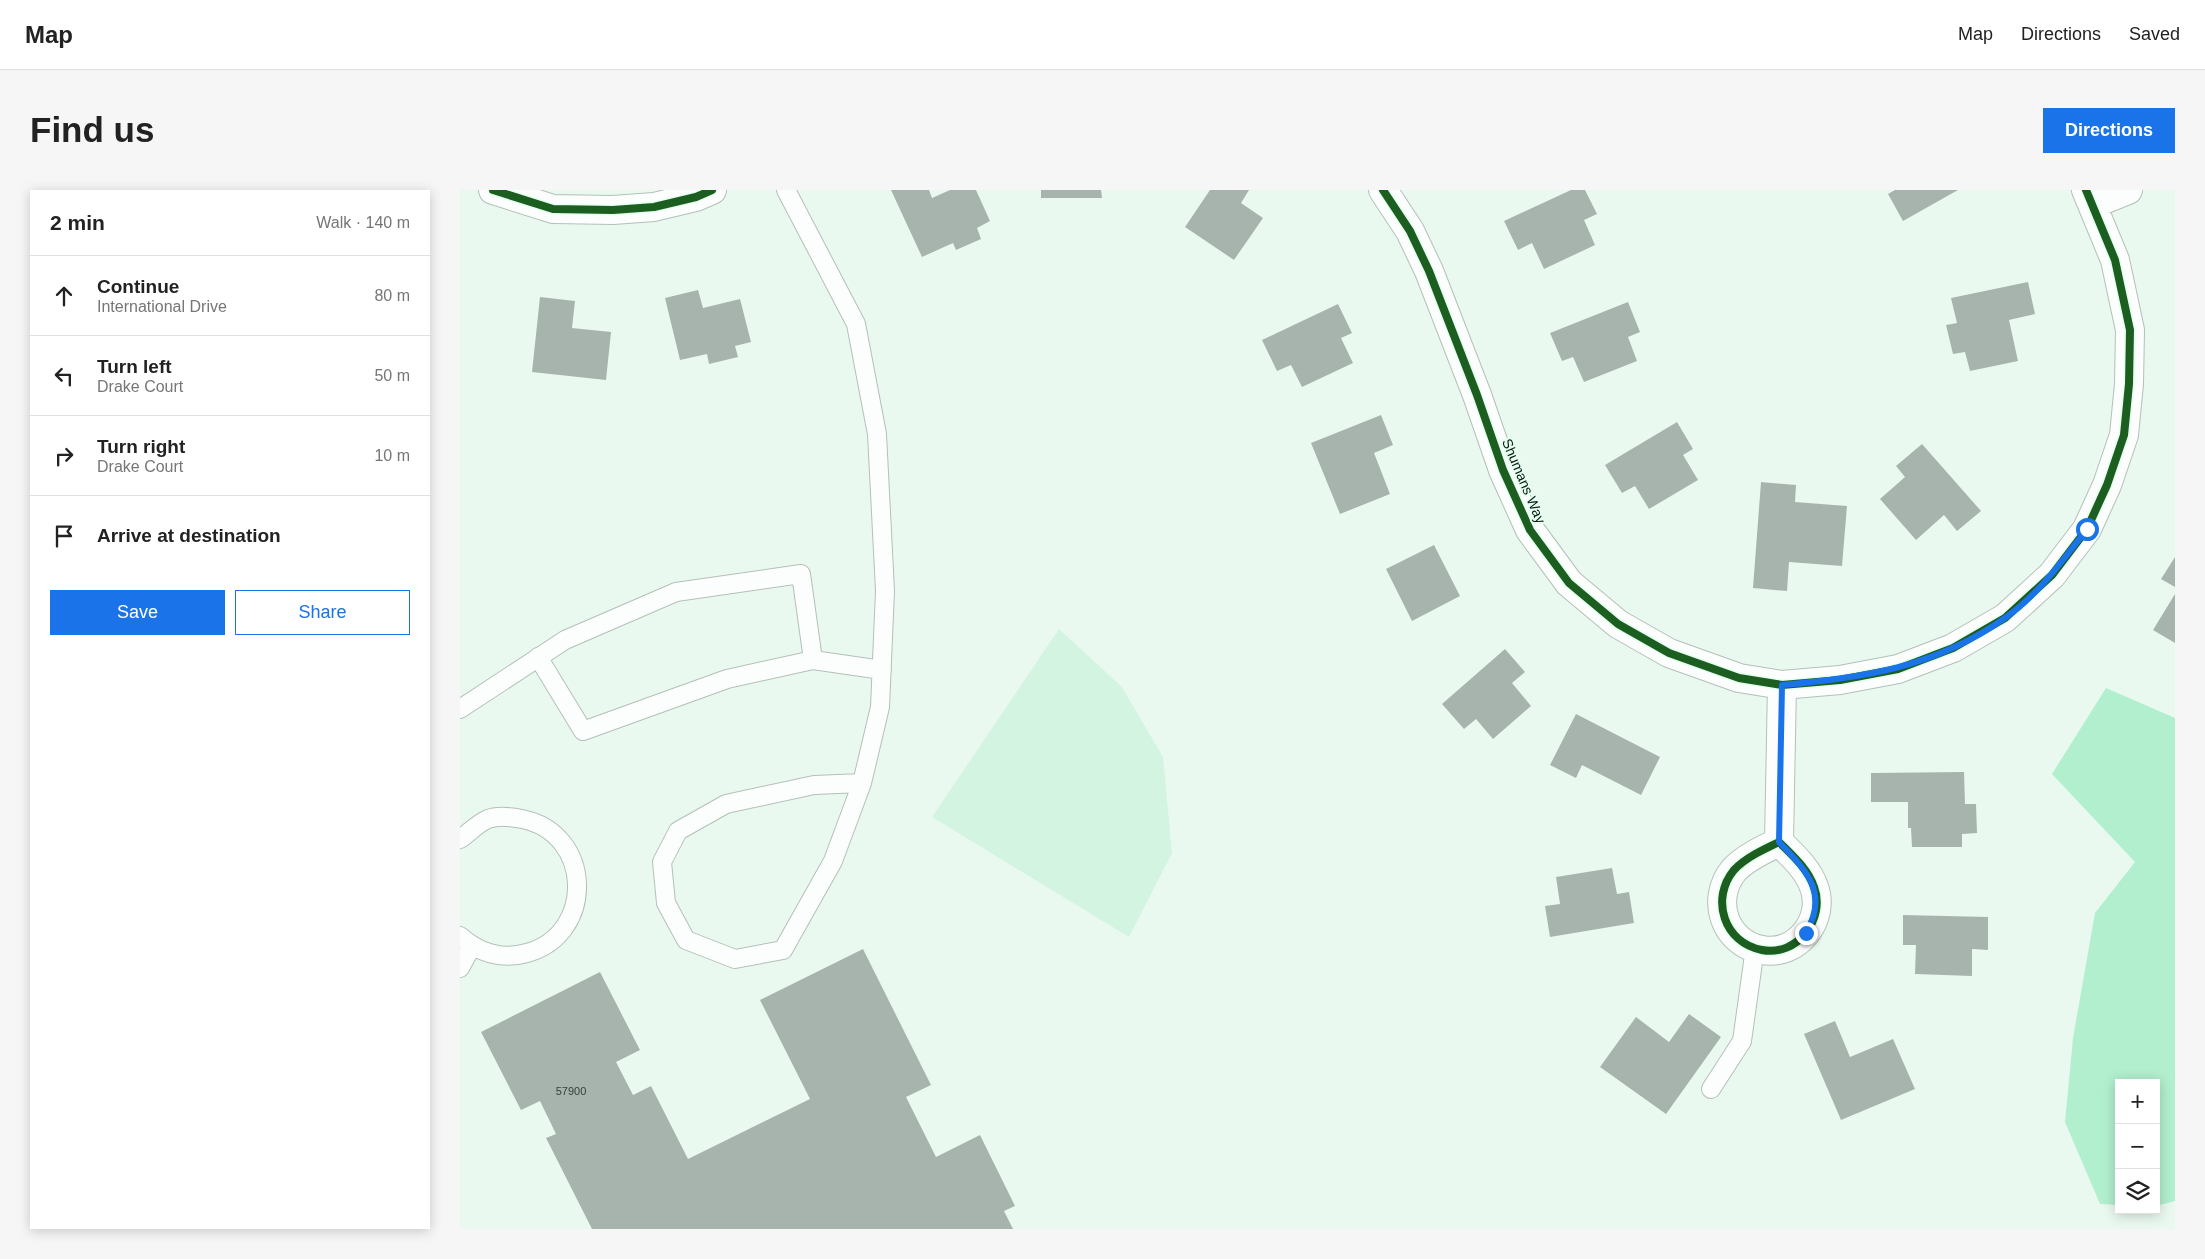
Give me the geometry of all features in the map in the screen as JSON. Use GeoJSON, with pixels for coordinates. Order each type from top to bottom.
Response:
{"type":"FeatureCollection","features":[{"type":"Feature","properties":{"kind":"street"},"geometry":{"type":"LineString","coordinates":[[493,190],[553,209],[613,210],[654,207],[696,197],[712,190]]}},
{"type":"Feature","properties":{"kind":"street","name":"Shumans Way"},"geometry":{"type":"LineString","coordinates":[[1383,190],[1410,232],[1429,271],[1503,470],[1530,530],[1569,583],[1618,624],[1669,653],[1739,678],[1782,685],[1840,680],[1898,669],[1953,648],[2006,618],[2052,575],[2087,529],[2107,485],[2124,435],[2129,384],[2130,330],[2115,260],[2089,197]]}},
{"type":"Feature","properties":{"kind":"street"},"geometry":{"type":"LineString","coordinates":[[2089,197],[2128,190]]}},
{"type":"Feature","properties":{"kind":"street"},"geometry":{"type":"LineString","coordinates":[[1779,842],[1760,851],[1735,869],[1726,881],[1722,896],[1722,911],[1727,925],[1736,938],[1763,950],[1778,950],[1794,944],[1806,933],[1814,919],[1817,902],[1814,887],[1806,872],[1779,842],[1782,685]]}},
{"type":"Feature","properties":{"kind":"lane"},"geometry":{"type":"LineString","coordinates":[[786,190],[856,324],[877,434],[885,592],[880,707],[862,783],[833,861],[783,950],[735,959],[686,940],[666,903],[662,862],[678,831],[726,804],[814,785],[862,783]]}},
{"type":"Feature","properties":{"kind":"lane"},"geometry":{"type":"LineString","coordinates":[[460,709],[565,640],[676,592],[801,574],[813,660]]}},
{"type":"Feature","properties":{"kind":"lane"},"geometry":{"type":"LineString","coordinates":[[538,657],[583,731],[727,679],[813,660],[882,670]]}},
{"type":"Feature","properties":{"kind":"lane"},"geometry":{"type":"LineString","coordinates":[[460,839],[488,819],[511,816],[534,821],[554,833],[568,851],[576,872],[578,895],[571,917],[557,936],[538,950],[516,956],[493,955],[466,941],[460,968]]}},
{"type":"Feature","properties":{"kind":"lane"},"geometry":{"type":"LineString","coordinates":[[1711,1089],[1742,1041],[1755,948]]}},
{"type":"Feature","properties":{"kind":"shaded area"},"geometry":{"type":"Polygon","coordinates":[[[1059,629],[1122,687],[1163,757],[1172,853],[1129,937],[932,817],[1059,629]]]}},
{"type":"Feature","properties":{"kind":"shaded area"},"geometry":{"type":"Polygon","coordinates":[[[2106,688],[2175,718],[2175,1201],[2160,1205],[2160,1079],[2115,1079],[2115,1205],[2100,1204],[2065,1122],[2073,1038],[2095,913],[2135,862],[2052,774],[2106,688]]]}},
{"type":"Feature","properties":{"kind":"building"},"geometry":{"type":"Polygon","coordinates":[[[891,190],[929,190],[932,198],[950,190],[976,190],[990,221],[977,228],[981,239],[956,250],[953,243],[922,257],[891,190]]]}},
{"type":"Feature","properties":{"kind":"building"},"geometry":{"type":"Polygon","coordinates":[[[1041,190],[1101,190],[1102,198],[1041,198],[1041,190]]]}},
{"type":"Feature","properties":{"kind":"building"},"geometry":{"type":"Polygon","coordinates":[[[1210,190],[1249,190],[1241,203],[1263,218],[1234,260],[1185,227],[1210,190]]]}},
{"type":"Feature","properties":{"kind":"building"},"geometry":{"type":"Polygon","coordinates":[[[1571,190],[1585,190],[1597,214],[1584,220],[1595,245],[1544,269],[1532,243],[1518,250],[1504,221],[1571,190]]]}},
{"type":"Feature","properties":{"kind":"building"},"geometry":{"type":"Polygon","coordinates":[[[1895,190],[1958,190],[1903,221],[1888,194],[1895,190]]]}},
{"type":"Feature","properties":{"kind":"building"},"geometry":{"type":"Polygon","coordinates":[[[2028,282],[2035,314],[2009,320],[2018,361],[1970,371],[1965,352],[1953,354],[1946,325],[1957,323],[1951,298],[2028,282]]]}},
{"type":"Feature","properties":{"kind":"building"},"geometry":{"type":"Polygon","coordinates":[[[698,290],[703,308],[740,299],[751,342],[735,346],[738,357],[709,364],[707,354],[680,360],[665,298],[698,290]]]}},
{"type":"Feature","properties":{"kind":"building"},"geometry":{"type":"Polygon","coordinates":[[[540,297],[575,301],[572,328],[611,332],[606,380],[532,372],[540,297]]]}},
{"type":"Feature","properties":{"kind":"building"},"geometry":{"type":"Polygon","coordinates":[[[1628,302],[1640,332],[1628,337],[1637,361],[1584,382],[1573,357],[1562,361],[1550,333],[1628,302]]]}},
{"type":"Feature","properties":{"kind":"building"},"geometry":{"type":"Polygon","coordinates":[[[1338,304],[1352,333],[1341,338],[1353,363],[1302,387],[1291,365],[1277,371],[1262,340],[1338,304]]]}},
{"type":"Feature","properties":{"kind":"building"},"geometry":{"type":"Polygon","coordinates":[[[1381,415],[1393,445],[1374,453],[1390,494],[1340,514],[1311,443],[1381,415]]]}},
{"type":"Feature","properties":{"kind":"building"},"geometry":{"type":"Polygon","coordinates":[[[1677,422],[1693,449],[1683,455],[1698,480],[1649,509],[1635,486],[1622,493],[1605,465],[1677,422]]]}},
{"type":"Feature","properties":{"kind":"building"},"geometry":{"type":"Polygon","coordinates":[[[1922,444],[1981,511],[1957,531],[1944,515],[1916,540],[1880,499],[1905,477],[1896,466],[1922,444]]]}},
{"type":"Feature","properties":{"kind":"building"},"geometry":{"type":"Polygon","coordinates":[[[1761,482],[1796,485],[1795,502],[1847,506],[1842,566],[1789,562],[1787,591],[1753,588],[1761,482]]]}},
{"type":"Feature","properties":{"kind":"building"},"geometry":{"type":"Polygon","coordinates":[[[1434,545],[1460,596],[1412,621],[1386,569],[1434,545]]]}},
{"type":"Feature","properties":{"kind":"building"},"geometry":{"type":"Polygon","coordinates":[[[2175,557],[2175,587],[2161,579],[2175,557]]]}},
{"type":"Feature","properties":{"kind":"building"},"geometry":{"type":"Polygon","coordinates":[[[2175,594],[2175,643],[2153,630],[2175,594]]]}},
{"type":"Feature","properties":{"kind":"building"},"geometry":{"type":"Polygon","coordinates":[[[1505,649],[1525,672],[1512,683],[1531,706],[1493,739],[1476,719],[1464,729],[1442,704],[1505,649]]]}},
{"type":"Feature","properties":{"kind":"building"},"geometry":{"type":"Polygon","coordinates":[[[1576,714],[1660,757],[1641,795],[1582,765],[1576,778],[1550,765],[1576,714]]]}},
{"type":"Feature","properties":{"kind":"building"},"geometry":{"type":"Polygon","coordinates":[[[1964,772],[1965,804],[1976,804],[1977,833],[1962,834],[1962,847],[1912,847],[1911,828],[1908,828],[1908,802],[1871,802],[1871,773],[1964,772]]]}},
{"type":"Feature","properties":{"kind":"building"},"geometry":{"type":"Polygon","coordinates":[[[1612,868],[1617,894],[1629,892],[1634,923],[1550,937],[1545,906],[1560,904],[1556,877],[1612,868]]]}},
{"type":"Feature","properties":{"kind":"building"},"geometry":{"type":"Polygon","coordinates":[[[1903,915],[1988,917],[1988,950],[1972,949],[1972,976],[1915,974],[1916,945],[1903,945],[1903,915]]]}},
{"type":"Feature","properties":{"kind":"building"},"geometry":{"type":"Polygon","coordinates":[[[863,949],[931,1085],[906,1097],[936,1157],[980,1135],[1015,1206],[1004,1211],[1013,1229],[592,1229],[546,1138],[556,1134],[540,1101],[521,1110],[481,1032],[600,972],[640,1050],[616,1062],[633,1095],[651,1086],[688,1159],[810,1099],[760,1000],[863,949]]]}},
{"type":"Feature","properties":{"kind":"building"},"geometry":{"type":"Polygon","coordinates":[[[1689,1014],[1721,1037],[1666,1114],[1600,1067],[1636,1017],[1669,1042],[1689,1014]]]}},
{"type":"Feature","properties":{"kind":"building"},"geometry":{"type":"Polygon","coordinates":[[[1835,1021],[1850,1057],[1893,1039],[1915,1089],[1841,1120],[1804,1034],[1835,1021]]]}},
{"type":"Feature","properties":{"kind":"cycle path"},"geometry":{"type":"LineString","coordinates":[[493,190],[553,209],[613,210],[654,207],[696,197],[712,190]]}},
{"type":"Feature","properties":{"kind":"cycle path"},"geometry":{"type":"LineString","coordinates":[[1383,190],[1410,231],[1429,271],[1477,395],[1503,470],[1530,530],[1569,583],[1618,624],[1669,653],[1739,678],[1782,685],[1840,680],[1898,669],[1953,648],[2005,618],[2052,575],[2087,529],[2107,485],[2124,435],[2129,384],[2130,330],[2115,260],[2086,190]]}},
{"type":"Feature","properties":{"kind":"cycle path"},"geometry":{"type":"LineString","coordinates":[[1779,842],[1808,874],[1817,899],[1816,911],[1806,933],[1797,942],[1787,948],[1775,951],[1762,950],[1749,946],[1738,939],[1730,929],[1722,906],[1723,894],[1727,881],[1738,866],[1755,854],[1779,842]]}},
{"type":"Feature","properties":{"kind":"route"},"geometry":{"type":"LineString","coordinates":[[1806,933],[1814,919],[1817,902],[1814,887],[1806,872],[1779,842],[1782,685],[1840,680],[1898,669],[1953,648],[2006,618],[2052,575],[2087,529]]}}]}
